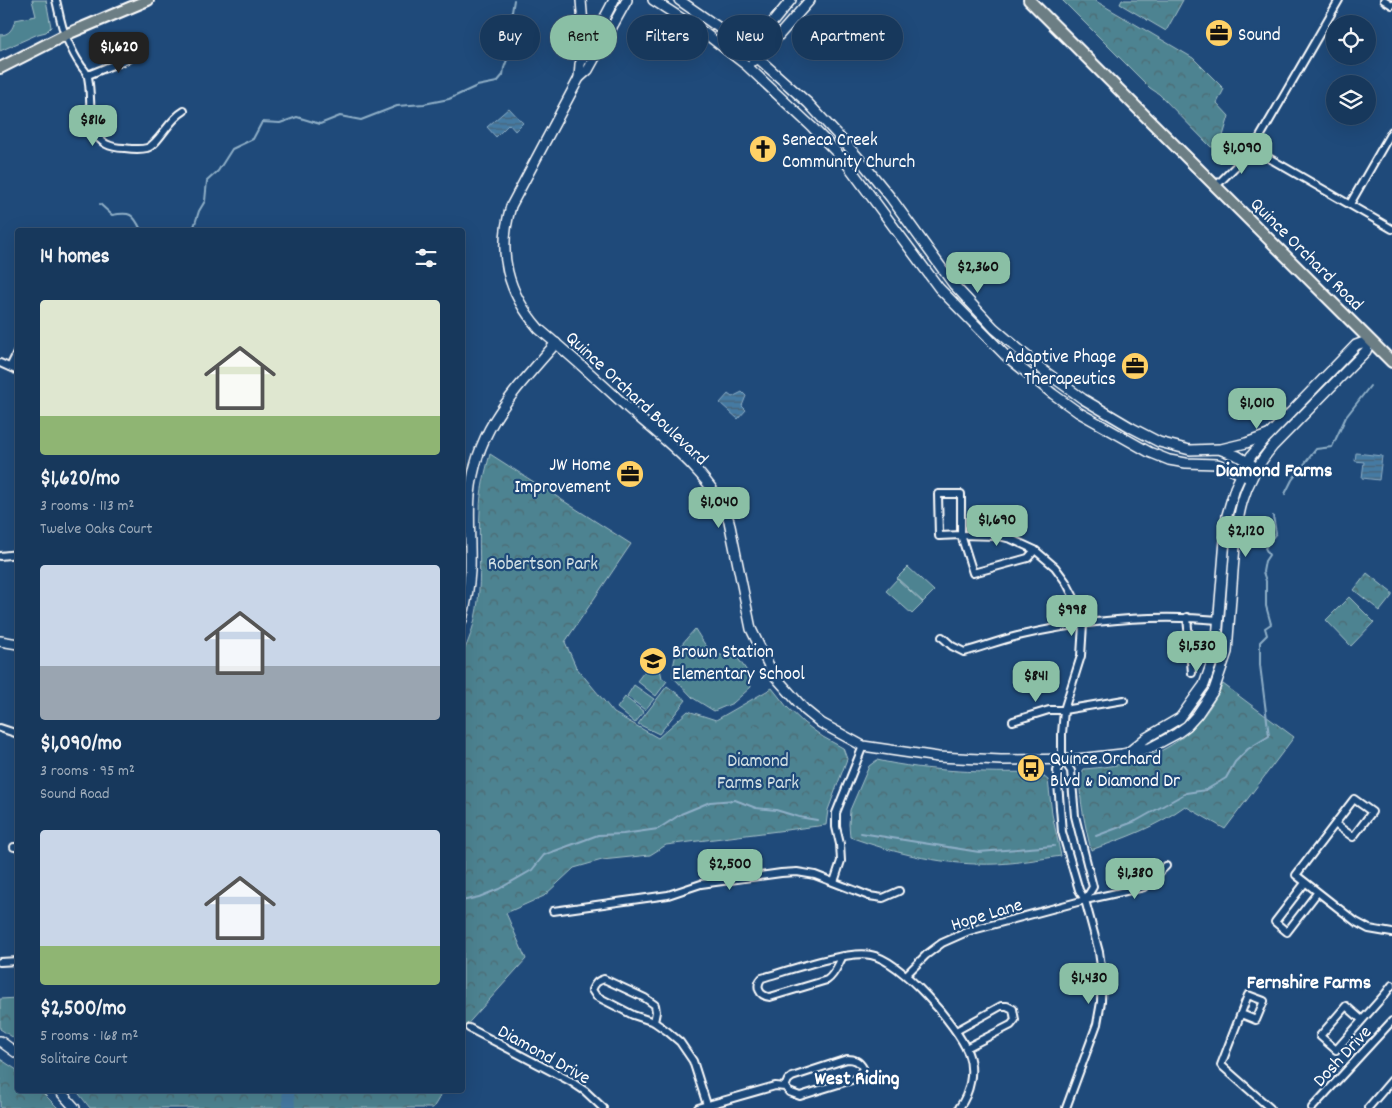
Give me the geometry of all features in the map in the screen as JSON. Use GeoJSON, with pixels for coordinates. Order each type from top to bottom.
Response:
{"type":"FeatureCollection","features":[{"type":"Feature","properties":{"kind":"main road"},"geometry":{"type":"LineString","coordinates":[[0,68],[65,35],[148,0]]}},
{"type":"Feature","properties":{"kind":"main road","name":"Quince Orchard Road"},"geometry":{"type":"LineString","coordinates":[[1029,0],[1392,362]]}},
{"type":"Feature","properties":{"kind":"street"},"geometry":{"type":"LineString","coordinates":[[56,0],[65,35],[79,63],[88,75],[92,126],[98,138],[110,146],[138,150],[149,147],[176,116],[184,111]]}},
{"type":"Feature","properties":{"kind":"street"},"geometry":{"type":"LineString","coordinates":[[580,0],[584,37],[580,64]]}},
{"type":"Feature","properties":{"kind":"street","name":"Quince Orchard Boulevard"},"geometry":{"type":"LineString","coordinates":[[579,78],[580,64],[614,0]]}},
{"type":"Feature","properties":{"kind":"street","name":"Quince Orchard Boulevard"},"geometry":{"type":"LineString","coordinates":[[627,0],[588,70],[579,78],[511,206],[506,223],[505,255],[513,289],[530,318],[680,454],[716,494],[726,511],[729,521],[751,629],[773,674],[805,710],[820,723],[863,746],[938,757],[1001,760],[1077,759],[1128,753],[1150,748],[1187,726],[1214,690],[1227,652],[1238,517],[1250,480],[1256,468],[1273,446],[1366,351],[1370,340]]}},
{"type":"Feature","properties":{"kind":"street"},"geometry":{"type":"LineString","coordinates":[[653,0],[706,34],[746,65],[799,114],[838,154],[878,204],[939,288],[1006,356],[1078,412],[1132,444],[1169,460],[1226,466],[1250,480]]}},
{"type":"Feature","properties":{"kind":"street"},"geometry":{"type":"LineString","coordinates":[[680,0],[718,26]]}},
{"type":"Feature","properties":{"kind":"street"},"geometry":{"type":"LineString","coordinates":[[779,15],[791,0]]}},
{"type":"Feature","properties":{"kind":"street"},"geometry":{"type":"LineString","coordinates":[[782,32],[810,0]]}},
{"type":"Feature","properties":{"kind":"street"},"geometry":{"type":"LineString","coordinates":[[1216,186],[1253,149],[1339,0]]}},
{"type":"Feature","properties":{"kind":"street"},"geometry":{"type":"LineString","coordinates":[[1384,0],[1392,5]]}},
{"type":"Feature","properties":{"kind":"street"},"geometry":{"type":"LineString","coordinates":[[88,75],[142,53]]}},
{"type":"Feature","properties":{"kind":"street"},"geometry":{"type":"LineString","coordinates":[[746,65],[747,60]]}},
{"type":"Feature","properties":{"kind":"street"},"geometry":{"type":"LineString","coordinates":[[746,65],[756,60]]}},
{"type":"Feature","properties":{"kind":"street"},"geometry":{"type":"LineString","coordinates":[[759,60],[808,103],[857,156],[891,198],[947,277],[977,310],[1001,334],[1043,370],[1084,399],[1159,442],[1190,450],[1219,449],[1246,443],[1268,435]]}},
{"type":"Feature","properties":{"kind":"street"},"geometry":{"type":"LineString","coordinates":[[1350,204],[1392,131]]}},
{"type":"Feature","properties":{"kind":"street"},"geometry":{"type":"LineString","coordinates":[[1253,149],[1392,229]]}},
{"type":"Feature","properties":{"kind":"street"},"geometry":{"type":"LineString","coordinates":[[1128,753],[1146,738],[1180,718],[1199,695],[1213,663],[1219,620],[1227,515],[1235,488],[1251,456],[1268,435],[1356,346],[1370,340]]}},
{"type":"Feature","properties":{"kind":"street"},"geometry":{"type":"LineString","coordinates":[[465,608],[470,571],[470,497],[473,476],[481,447],[496,415],[556,343]]}},
{"type":"Feature","properties":{"kind":"street"},"geometry":{"type":"LineString","coordinates":[[10,367],[15,357]]}},
{"type":"Feature","properties":{"kind":"street"},"geometry":{"type":"LineString","coordinates":[[0,362],[15,370]]}},
{"type":"Feature","properties":{"kind":"street"},"geometry":{"type":"LineString","coordinates":[[1219,449],[1238,456],[1256,468]]}},
{"type":"Feature","properties":{"kind":"street"},"geometry":{"type":"LineString","coordinates":[[1035,550],[1028,558],[973,574],[961,535],[961,494],[938,494],[939,536],[961,535],[999,536],[1011,539],[1035,550],[1055,567],[1066,582],[1079,607],[1082,624],[1080,656],[1064,710],[1062,758],[1057,771],[1062,832],[1079,890],[1086,900],[1099,952],[1102,973],[1101,1002],[1097,1024],[1066,1108]]}},
{"type":"Feature","properties":{"kind":"street"},"geometry":{"type":"LineString","coordinates":[[0,556],[15,554]]}},
{"type":"Feature","properties":{"kind":"street"},"geometry":{"type":"LineString","coordinates":[[942,637],[952,646],[964,652],[1022,635],[1082,624],[1144,617],[1187,617],[1219,620]]}},
{"type":"Feature","properties":{"kind":"street"},"geometry":{"type":"LineString","coordinates":[[1187,617],[1192,673]]}},
{"type":"Feature","properties":{"kind":"street"},"geometry":{"type":"LineString","coordinates":[[0,641],[15,644]]}},
{"type":"Feature","properties":{"kind":"street"},"geometry":{"type":"LineString","coordinates":[[1013,721],[1049,710],[1064,710],[1124,700]]}},
{"type":"Feature","properties":{"kind":"street"},"geometry":{"type":"LineString","coordinates":[[0,728],[15,733]]}},
{"type":"Feature","properties":{"kind":"street"},"geometry":{"type":"LineString","coordinates":[[834,882],[841,861],[836,813],[863,746]]}},
{"type":"Feature","properties":{"kind":"street"},"geometry":{"type":"LineString","coordinates":[[1062,758],[1071,771],[1075,816],[1093,887],[1086,900]]}},
{"type":"Feature","properties":{"kind":"street"},"geometry":{"type":"LineString","coordinates":[[1335,824],[1353,837],[1372,812],[1354,798],[1296,875],[1356,922],[1369,929],[1392,933]]}},
{"type":"Feature","properties":{"kind":"street","name":"Hope Lane"},"geometry":{"type":"LineString","coordinates":[[906,975],[926,955],[942,943],[969,930],[1144,887],[1166,866]]}},
{"type":"Feature","properties":{"kind":"street"},"geometry":{"type":"LineString","coordinates":[[553,911],[668,895],[701,884],[797,872],[834,882],[869,896],[883,898],[899,891]]}},
{"type":"Feature","properties":{"kind":"street"},"geometry":{"type":"LineString","coordinates":[[1305,883],[1275,922],[1287,932],[1317,893]]}},
{"type":"Feature","properties":{"kind":"street"},"geometry":{"type":"LineString","coordinates":[[843,956],[832,977],[827,980],[770,996],[760,993],[758,988],[762,978],[843,956],[872,955],[895,966],[906,975],[953,1026],[969,1054],[970,1084],[965,1100],[959,1108]]}},
{"type":"Feature","properties":{"kind":"street"},"geometry":{"type":"LineString","coordinates":[[0,962],[15,961]]}},
{"type":"Feature","properties":{"kind":"street"},"geometry":{"type":"LineString","coordinates":[[654,1022],[656,1012],[654,1005],[645,998],[604,980],[598,980],[594,984],[592,990],[596,996],[633,1015],[654,1022],[680,1042],[694,1061],[708,1107]]}},
{"type":"Feature","properties":{"kind":"street"},"geometry":{"type":"LineString","coordinates":[[1362,1020],[1346,1006],[1320,1036],[1336,1050],[1362,1020],[1392,985]]}},
{"type":"Feature","properties":{"kind":"street"},"geometry":{"type":"LineString","coordinates":[[956,1031],[1001,1006],[1013,1009],[1015,1020],[1010,1025],[966,1048]]}},
{"type":"Feature","properties":{"kind":"street"},"geometry":{"type":"LineString","coordinates":[[1241,1014],[1221,1065],[1270,1108]]}},
{"type":"Feature","properties":{"kind":"street","name":"Dosh Drive"},"geometry":{"type":"LineString","coordinates":[[1312,1108],[1392,1022]]}},
{"type":"Feature","properties":{"kind":"street","name":"Diamond Drive"},"geometry":{"type":"LineString","coordinates":[[469,1028],[570,1081],[585,1091],[603,1108]]}},
{"type":"Feature","properties":{"kind":"street"},"geometry":{"type":"LineString","coordinates":[[0,1041],[15,1052]]}},
{"type":"Feature","properties":{"kind":"street"},"geometry":{"type":"LineString","coordinates":[[698,1108],[708,1107],[775,1086],[785,1087],[789,1092],[800,1096],[858,1078],[863,1068],[860,1062],[847,1059],[792,1077],[788,1080],[785,1087]]}},
{"type":"Feature","properties":{"kind":"street"},"geometry":{"type":"LineString","coordinates":[[1368,1108],[1392,1080]]}},
{"type":"Feature","properties":{"kind":"street"},"geometry":{"type":"LineString","coordinates":[[62,1093],[75,1108]]}},
{"type":"Feature","properties":{"kind":"green space"},"geometry":{"type":"Polygon","coordinates":[[[32,0],[46,0],[51,27],[46,32],[0,51],[0,35],[10,31],[15,20],[36,16],[32,0]]]}},
{"type":"Feature","properties":{"kind":"green space"},"geometry":{"type":"Polygon","coordinates":[[[1062,0],[1094,0],[1193,58],[1224,89],[1217,103],[1229,116],[1220,146],[1211,147],[1062,0]]]}},
{"type":"Feature","properties":{"kind":"green space"},"geometry":{"type":"Polygon","coordinates":[[[1122,0],[1183,0],[1166,31],[1120,4],[1122,0]]]}},
{"type":"Feature","properties":{"kind":"green space","name":"Robertson Park"},"geometry":{"type":"Polygon","coordinates":[[[490,454],[631,544],[565,642],[576,667],[614,713],[658,738],[688,711],[716,720],[772,688],[787,707],[804,723],[823,737],[843,748],[847,759],[828,810],[826,825],[666,845],[650,855],[602,860],[574,868],[544,896],[506,913],[526,959],[465,1027],[465,648],[475,617],[478,600],[480,504],[490,454]]]}},
{"type":"Feature","properties":{"kind":"green space"},"geometry":{"type":"Polygon","coordinates":[[[908,567],[934,591],[923,602],[897,578],[908,567]]]}},
{"type":"Feature","properties":{"kind":"green space"},"geometry":{"type":"Polygon","coordinates":[[[1367,573],[1392,593],[1392,596],[1380,611],[1354,590],[1367,573]]]}},
{"type":"Feature","properties":{"kind":"green space"},"geometry":{"type":"Polygon","coordinates":[[[897,579],[923,603],[912,614],[886,591],[897,579]]]}},
{"type":"Feature","properties":{"kind":"green space"},"geometry":{"type":"Polygon","coordinates":[[[1349,597],[1374,622],[1351,646],[1326,620],[1349,597]]]}},
{"type":"Feature","properties":{"kind":"green space"},"geometry":{"type":"Polygon","coordinates":[[[695,629],[703,642],[711,650],[721,655],[737,657],[747,671],[751,687],[733,703],[714,711],[693,698],[673,677],[674,661],[678,650],[695,629]]]}},
{"type":"Feature","properties":{"kind":"green space"},"geometry":{"type":"Polygon","coordinates":[[[657,655],[665,662],[660,669],[662,678],[667,681],[656,696],[637,681],[657,655]]]}},
{"type":"Feature","properties":{"kind":"green space"},"geometry":{"type":"Polygon","coordinates":[[[1223,684],[1294,737],[1225,829],[1185,806],[1151,826],[1091,850],[1083,814],[1079,777],[1084,769],[1129,762],[1167,748],[1198,722],[1211,705],[1223,684]]]}},
{"type":"Feature","properties":{"kind":"green space"},"geometry":{"type":"Polygon","coordinates":[[[634,685],[654,699],[645,710],[627,696],[634,685]]]}},
{"type":"Feature","properties":{"kind":"green space"},"geometry":{"type":"Polygon","coordinates":[[[667,686],[686,700],[659,734],[638,724],[667,686]]]}},
{"type":"Feature","properties":{"kind":"green space"},"geometry":{"type":"Polygon","coordinates":[[[625,697],[644,712],[635,723],[617,708],[625,697]]]}},
{"type":"Feature","properties":{"kind":"green space","name":"Diamond Farms Park"},"geometry":{"type":"Polygon","coordinates":[[[877,760],[957,771],[1038,772],[1048,780],[1052,814],[1061,856],[1005,863],[960,863],[904,854],[850,837],[850,810],[869,766],[877,760]]]}},
{"type":"Feature","properties":{"kind":"green space"},"geometry":{"type":"Polygon","coordinates":[[[15,998],[15,1039],[0,1029],[0,999],[15,998]]]}},
{"type":"Feature","properties":{"kind":"green space"},"geometry":{"type":"Polygon","coordinates":[[[0,1059],[15,1069],[15,1093],[43,1093],[58,1108],[0,1108],[0,1059]]]}},
{"type":"Feature","properties":{"kind":"green space"},"geometry":{"type":"Polygon","coordinates":[[[78,1093],[442,1093],[433,1108],[90,1108],[78,1093]]]}},
{"type":"Feature","properties":{"kind":"water"},"geometry":{"type":"Polygon","coordinates":[[[509,108],[523,123],[515,131],[509,124],[496,137],[487,127],[509,108]]]}},
{"type":"Feature","properties":{"kind":"water"},"geometry":{"type":"Polygon","coordinates":[[[742,392],[746,396],[742,406],[746,410],[738,419],[720,403],[728,394],[732,397],[742,392]]]}},
{"type":"Feature","properties":{"kind":"water"},"geometry":{"type":"Polygon","coordinates":[[[1356,453],[1382,456],[1379,480],[1362,478],[1364,462],[1355,461],[1356,453]]]}},
{"type":"Feature","properties":{"kind":"waterway"},"geometry":{"type":"LineString","coordinates":[[194,228],[199,211],[205,201],[207,181],[218,171],[232,149],[253,139],[262,122],[280,123],[297,117],[320,124],[340,116],[361,120],[397,106],[424,104],[449,99],[477,86],[497,82],[503,75],[511,49],[513,32],[511,18],[514,0]]}},
{"type":"Feature","properties":{"kind":"waterway"},"geometry":{"type":"LineString","coordinates":[[100,204],[112,215],[130,215],[136,220],[140,228]]}},
{"type":"Feature","properties":{"kind":"waterway"},"geometry":{"type":"LineString","coordinates":[[1285,494],[1292,480],[1316,449],[1332,447],[1346,417],[1370,386]]}},
{"type":"Feature","properties":{"kind":"waterway"},"geometry":{"type":"LineString","coordinates":[[1096,836],[1136,821],[1186,793],[1206,790],[1226,778],[1235,762],[1248,749],[1269,736],[1260,665],[1260,642],[1267,635],[1265,628],[1271,624],[1266,606],[1266,581],[1263,572],[1265,561],[1269,555],[1265,548],[1276,533],[1273,516]]}},
{"type":"Feature","properties":{"kind":"waterway"},"geometry":{"type":"LineString","coordinates":[[465,900],[499,889],[532,870],[544,855],[598,835],[658,829],[681,814],[710,802],[735,800],[756,808],[776,810],[817,820]]}},
{"type":"Feature","properties":{"kind":"waterway"},"geometry":{"type":"LineString","coordinates":[[861,833],[979,852],[1054,846]]}},
{"type":"Feature","properties":{"kind":"waterway"},"geometry":{"type":"LineString","coordinates":[[288,1093],[289,1108]]}},
{"type":"Feature","properties":{"kind":"place","name":"Sound"},"geometry":{"type":"Point","coordinates":[1219,33]}},
{"type":"Feature","properties":{"kind":"place","name":"Seneca Creek Community Church"},"geometry":{"type":"Point","coordinates":[763,149]}},
{"type":"Feature","properties":{"kind":"place","name":"Adaptive Phage Therapeutics"},"geometry":{"type":"Point","coordinates":[1135,366]}},
{"type":"Feature","properties":{"kind":"place","name":"JW Home Improvement"},"geometry":{"type":"Point","coordinates":[630,474]}},
{"type":"Feature","properties":{"kind":"place","name":"Brown Station Elementary School"},"geometry":{"type":"Point","coordinates":[653,661]}},
{"type":"Feature","properties":{"kind":"place","name":"Quince Orchard Blvd & Diamond Dr"},"geometry":{"type":"Point","coordinates":[1031,768]}},
{"type":"Feature","properties":{"kind":"district","name":"Diamond Farms"},"geometry":{"type":"Point","coordinates":[1274,469]}},
{"type":"Feature","properties":{"kind":"district","name":"Fernshire Farms"},"geometry":{"type":"Point","coordinates":[1309,981]}},
{"type":"Feature","properties":{"kind":"district","name":"West Riding"},"geometry":{"type":"Point","coordinates":[857,1077]}}]}
